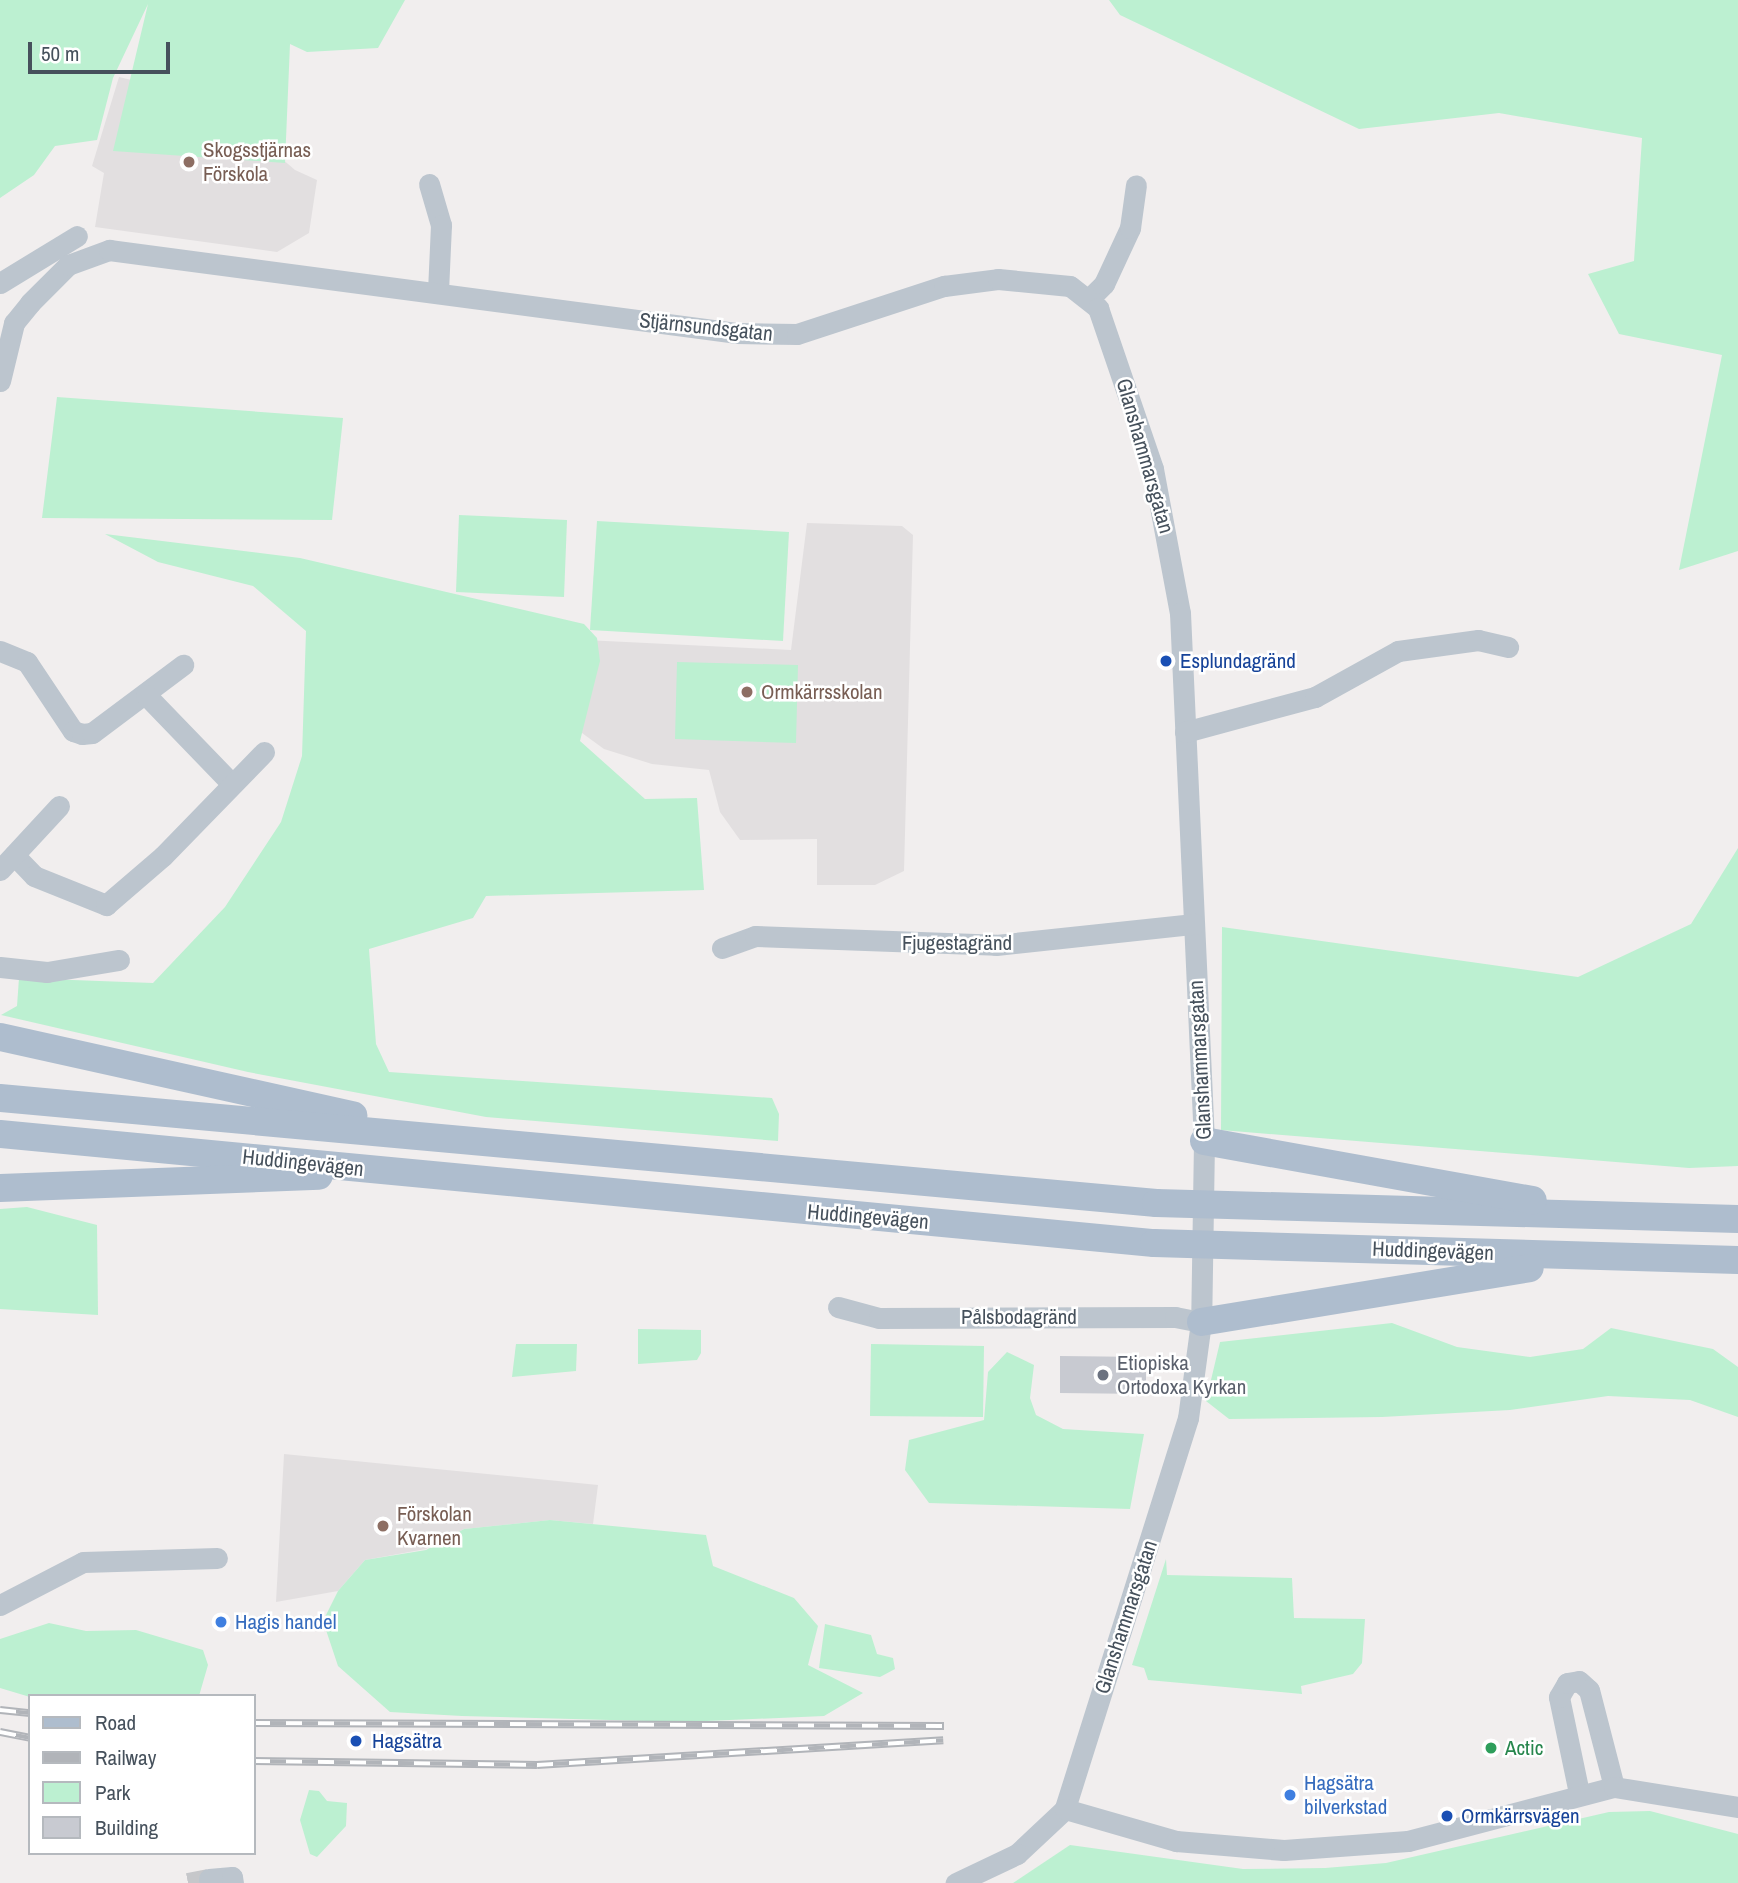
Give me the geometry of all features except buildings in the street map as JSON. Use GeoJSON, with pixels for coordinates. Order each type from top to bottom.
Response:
{"type":"FeatureCollection","features":[{"type":"Feature","properties":{"kind":"main road"},"geometry":{"type":"LineString","coordinates":[[0,1038],[354,1116],[409,1135]]}},
{"type":"Feature","properties":{"kind":"main road","name":"Huddingevägen"},"geometry":{"type":"LineString","coordinates":[[0,1098],[1156,1203],[1249,1208],[1738,1219]]}},
{"type":"Feature","properties":{"kind":"main road","name":"Huddingevägen"},"geometry":{"type":"LineString","coordinates":[[0,1133],[1154,1244],[1738,1260]]}},
{"type":"Feature","properties":{"kind":"main road"},"geometry":{"type":"LineString","coordinates":[[1204,1141],[1622,1215]]}},
{"type":"Feature","properties":{"kind":"main road"},"geometry":{"type":"LineString","coordinates":[[0,1188],[299,1181],[351,1168]]}},
{"type":"Feature","properties":{"kind":"main road"},"geometry":{"type":"LineString","coordinates":[[1201,1322],[1484,1272],[1654,1256]]}},
{"type":"Feature","properties":{"kind":"street"},"geometry":{"type":"LineString","coordinates":[[429,184],[441,225],[438,292]]}},
{"type":"Feature","properties":{"kind":"street"},"geometry":{"type":"LineString","coordinates":[[1090,298],[1104,284],[1130,228],[1136,185]]}},
{"type":"Feature","properties":{"kind":"street"},"geometry":{"type":"LineString","coordinates":[[0,283],[77,236]]}},
{"type":"Feature","properties":{"kind":"street","name":"Stjärnsundsgatan"},"geometry":{"type":"LineString","coordinates":[[7,321],[68,265],[109,250],[777,335],[817,330],[944,286],[998,279],[1050,282],[1090,298]]}},
{"type":"Feature","properties":{"kind":"street","name":"Glanshammarsgatan"},"geometry":{"type":"LineString","coordinates":[[956,1883],[1017,1854],[1065,1808],[1188,1418],[1201,1322],[1204,1141],[1180,613],[1168,532],[1114,349],[1090,298]]}},
{"type":"Feature","properties":{"kind":"street"},"geometry":{"type":"LineString","coordinates":[[0,382],[7,321]]}},
{"type":"Feature","properties":{"kind":"street"},"geometry":{"type":"LineString","coordinates":[[1185,732],[1315,697],[1398,651],[1478,640],[1508,647]]}},
{"type":"Feature","properties":{"kind":"street"},"geometry":{"type":"LineString","coordinates":[[0,652],[27,662],[73,731],[82,734],[92,733],[183,665]]}},
{"type":"Feature","properties":{"kind":"street"},"geometry":{"type":"LineString","coordinates":[[146,695],[232,784]]}},
{"type":"Feature","properties":{"kind":"street"},"geometry":{"type":"LineString","coordinates":[[59,806],[7,862],[106,905],[264,752]]}},
{"type":"Feature","properties":{"kind":"street","name":"Fjugestagränd"},"geometry":{"type":"LineString","coordinates":[[722,948],[755,936],[996,945],[1194,924]]}},
{"type":"Feature","properties":{"kind":"street"},"geometry":{"type":"LineString","coordinates":[[0,967],[47,972],[119,960]]}},
{"type":"Feature","properties":{"kind":"street","name":"Pålsbodagränd"},"geometry":{"type":"LineString","coordinates":[[838,1307],[879,1318],[1175,1317],[1201,1322]]}},
{"type":"Feature","properties":{"kind":"street"},"geometry":{"type":"LineString","coordinates":[[0,1605],[83,1562],[217,1558]]}},
{"type":"Feature","properties":{"kind":"street"},"geometry":{"type":"LineString","coordinates":[[1580,1793],[1559,1697],[1567,1683],[1579,1681],[1589,1690],[1614,1787]]}},
{"type":"Feature","properties":{"kind":"street"},"geometry":{"type":"LineString","coordinates":[[1065,1808],[1176,1841],[1284,1850],[1343,1849],[1408,1841],[1580,1793],[1614,1787],[1738,1808]]}},
{"type":"Feature","properties":{"kind":"street"},"geometry":{"type":"LineString","coordinates":[[209,1879],[232,1877],[233,1883]]}},
{"type":"Feature","properties":{"kind":"shaded area","name":"Skogsstjärnas Förskola"},"geometry":{"type":"Polygon","coordinates":[[[119,77],[161,87],[231,115],[295,170],[317,180],[309,233],[277,252],[95,227],[104,173],[92,166],[119,77]]]}},
{"type":"Feature","properties":{"kind":"shaded area","name":"Ormkärrsskolan"},"geometry":{"type":"Polygon","coordinates":[[[807,523],[902,526],[913,535],[904,871],[875,885],[817,885],[817,839],[740,840],[720,812],[709,770],[652,764],[604,749],[582,733],[585,640],[791,650],[807,523]]]}},
{"type":"Feature","properties":{"kind":"shaded area","name":"Förskolan Kvarnen"},"geometry":{"type":"Polygon","coordinates":[[[284,1454],[598,1485],[593,1524],[550,1520],[464,1529],[426,1549],[365,1560],[338,1591],[276,1602],[284,1454]]]}},
{"type":"Feature","properties":{"kind":"green space"},"geometry":{"type":"Polygon","coordinates":[[[0,0],[405,0],[378,48],[307,52],[290,44],[285,163],[113,151],[148,4],[113,78],[97,140],[55,146],[34,175],[0,198],[0,0]]]}},
{"type":"Feature","properties":{"kind":"green space"},"geometry":{"type":"Polygon","coordinates":[[[1109,0],[1738,0],[1738,551],[1679,570],[1722,355],[1619,334],[1588,274],[1634,261],[1642,138],[1499,113],[1359,129],[1120,15],[1109,0]]]}},
{"type":"Feature","properties":{"kind":"green space"},"geometry":{"type":"Polygon","coordinates":[[[57,397],[343,418],[332,520],[42,518],[57,397]]]}},
{"type":"Feature","properties":{"kind":"green space"},"geometry":{"type":"Polygon","coordinates":[[[459,515],[567,520],[564,597],[456,592],[459,515]]]}},
{"type":"Feature","properties":{"kind":"green space"},"geometry":{"type":"Polygon","coordinates":[[[597,521],[789,532],[783,641],[590,630],[597,521]]]}},
{"type":"Feature","properties":{"kind":"green space"},"geometry":{"type":"Polygon","coordinates":[[[105,534],[300,558],[584,624],[597,638],[600,661],[580,741],[645,799],[697,798],[704,890],[486,896],[473,918],[369,949],[376,1044],[389,1072],[772,1098],[779,1114],[778,1141],[486,1117],[248,1072],[1,1015],[17,1006],[19,978],[153,983],[225,907],[281,822],[302,756],[306,631],[253,586],[158,562],[105,534]]]}},
{"type":"Feature","properties":{"kind":"green space"},"geometry":{"type":"Polygon","coordinates":[[[677,662],[798,665],[796,743],[675,739],[677,662]]]}},
{"type":"Feature","properties":{"kind":"green space"},"geometry":{"type":"Polygon","coordinates":[[[1738,848],[1738,1166],[1689,1168],[1221,1130],[1222,927],[1578,977],[1691,924],[1738,848]]]}},
{"type":"Feature","properties":{"kind":"green space"},"geometry":{"type":"Polygon","coordinates":[[[27,1207],[97,1225],[98,1315],[0,1309],[0,1209],[27,1207]]]}},
{"type":"Feature","properties":{"kind":"green space"},"geometry":{"type":"Polygon","coordinates":[[[1392,1323],[1457,1347],[1530,1357],[1583,1349],[1611,1328],[1713,1349],[1738,1367],[1738,1417],[1690,1400],[1608,1396],[1510,1410],[1382,1417],[1229,1419],[1206,1401],[1220,1342],[1392,1323]]]}},
{"type":"Feature","properties":{"kind":"green space"},"geometry":{"type":"Polygon","coordinates":[[[638,1329],[701,1330],[701,1353],[697,1360],[638,1364],[638,1329]]]}},
{"type":"Feature","properties":{"kind":"green space"},"geometry":{"type":"Polygon","coordinates":[[[516,1344],[577,1344],[576,1371],[512,1377],[516,1344]]]}},
{"type":"Feature","properties":{"kind":"green space"},"geometry":{"type":"Polygon","coordinates":[[[871,1344],[984,1346],[983,1417],[870,1416],[871,1344]]]}},
{"type":"Feature","properties":{"kind":"green space"},"geometry":{"type":"Polygon","coordinates":[[[1007,1352],[1034,1365],[1030,1398],[1036,1415],[1063,1429],[1144,1434],[1130,1509],[929,1503],[905,1470],[909,1440],[984,1420],[988,1372],[1007,1352]]]}},
{"type":"Feature","properties":{"kind":"green space"},"geometry":{"type":"Polygon","coordinates":[[[550,1520],[706,1535],[713,1566],[794,1598],[818,1626],[808,1665],[863,1693],[824,1716],[684,1722],[462,1716],[390,1712],[338,1666],[323,1621],[338,1591],[365,1560],[426,1550],[464,1529],[550,1520]]]}},
{"type":"Feature","properties":{"kind":"green space"},"geometry":{"type":"Polygon","coordinates":[[[1166,1559],[1167,1575],[1292,1578],[1294,1618],[1365,1619],[1362,1663],[1353,1674],[1301,1686],[1302,1694],[1148,1680],[1144,1668],[1132,1665],[1166,1559]]]}},
{"type":"Feature","properties":{"kind":"green space"},"geometry":{"type":"Polygon","coordinates":[[[49,1623],[86,1631],[136,1630],[203,1650],[208,1665],[200,1694],[28,1694],[28,1696],[0,1688],[0,1639],[49,1623]]]}},
{"type":"Feature","properties":{"kind":"green space"},"geometry":{"type":"Polygon","coordinates":[[[825,1624],[871,1635],[877,1654],[893,1658],[895,1669],[880,1677],[819,1668],[825,1624]]]}},
{"type":"Feature","properties":{"kind":"green space"},"geometry":{"type":"Polygon","coordinates":[[[309,1790],[319,1791],[327,1801],[347,1803],[346,1826],[317,1857],[310,1854],[300,1820],[309,1790]]]}},
{"type":"Feature","properties":{"kind":"green space"},"geometry":{"type":"Polygon","coordinates":[[[1650,1811],[1738,1834],[1738,1883],[1013,1883],[1070,1845],[1243,1869],[1325,1868],[1386,1863],[1609,1812],[1650,1811]]]}},
{"type":"Feature","properties":{"kind":"tunnel"},"geometry":{"type":"LineString","coordinates":[[188,1883],[209,1879]]}},
{"type":"Feature","properties":{"kind":"railway"},"geometry":{"type":"LineString","coordinates":[[0,1710],[28,1713]]}},
{"type":"Feature","properties":{"kind":"railway"},"geometry":{"type":"LineString","coordinates":[[256,1723],[944,1726]]}},
{"type":"Feature","properties":{"kind":"railway"},"geometry":{"type":"LineString","coordinates":[[0,1732],[28,1738]]}},
{"type":"Feature","properties":{"kind":"railway"},"geometry":{"type":"LineString","coordinates":[[256,1761],[537,1765],[943,1740]]}},
{"type":"Feature","properties":{"kind":"place","name":"Skogsstjärnas Förskola"},"geometry":{"type":"Point","coordinates":[189,162]}},
{"type":"Feature","properties":{"kind":"place","name":"Esplundagränd"},"geometry":{"type":"Point","coordinates":[1166,661]}},
{"type":"Feature","properties":{"kind":"place","name":"Ormkärrsskolan"},"geometry":{"type":"Point","coordinates":[747,692]}},
{"type":"Feature","properties":{"kind":"place","name":"Etiopiska Ortodoxa Kyrkan"},"geometry":{"type":"Point","coordinates":[1103,1375]}},
{"type":"Feature","properties":{"kind":"place","name":"Förskolan Kvarnen"},"geometry":{"type":"Point","coordinates":[383,1526]}},
{"type":"Feature","properties":{"kind":"place","name":"Hagis handel"},"geometry":{"type":"Point","coordinates":[221,1622]}},
{"type":"Feature","properties":{"kind":"place","name":"Hagsätra"},"geometry":{"type":"Point","coordinates":[356,1741]}},
{"type":"Feature","properties":{"kind":"place","name":"Actic"},"geometry":{"type":"Point","coordinates":[1491,1748]}},
{"type":"Feature","properties":{"kind":"place","name":"Hagsätra bilverkstad"},"geometry":{"type":"Point","coordinates":[1290,1795]}},
{"type":"Feature","properties":{"kind":"place","name":"Ormkärrsvägen"},"geometry":{"type":"Point","coordinates":[1447,1816]}}]}
